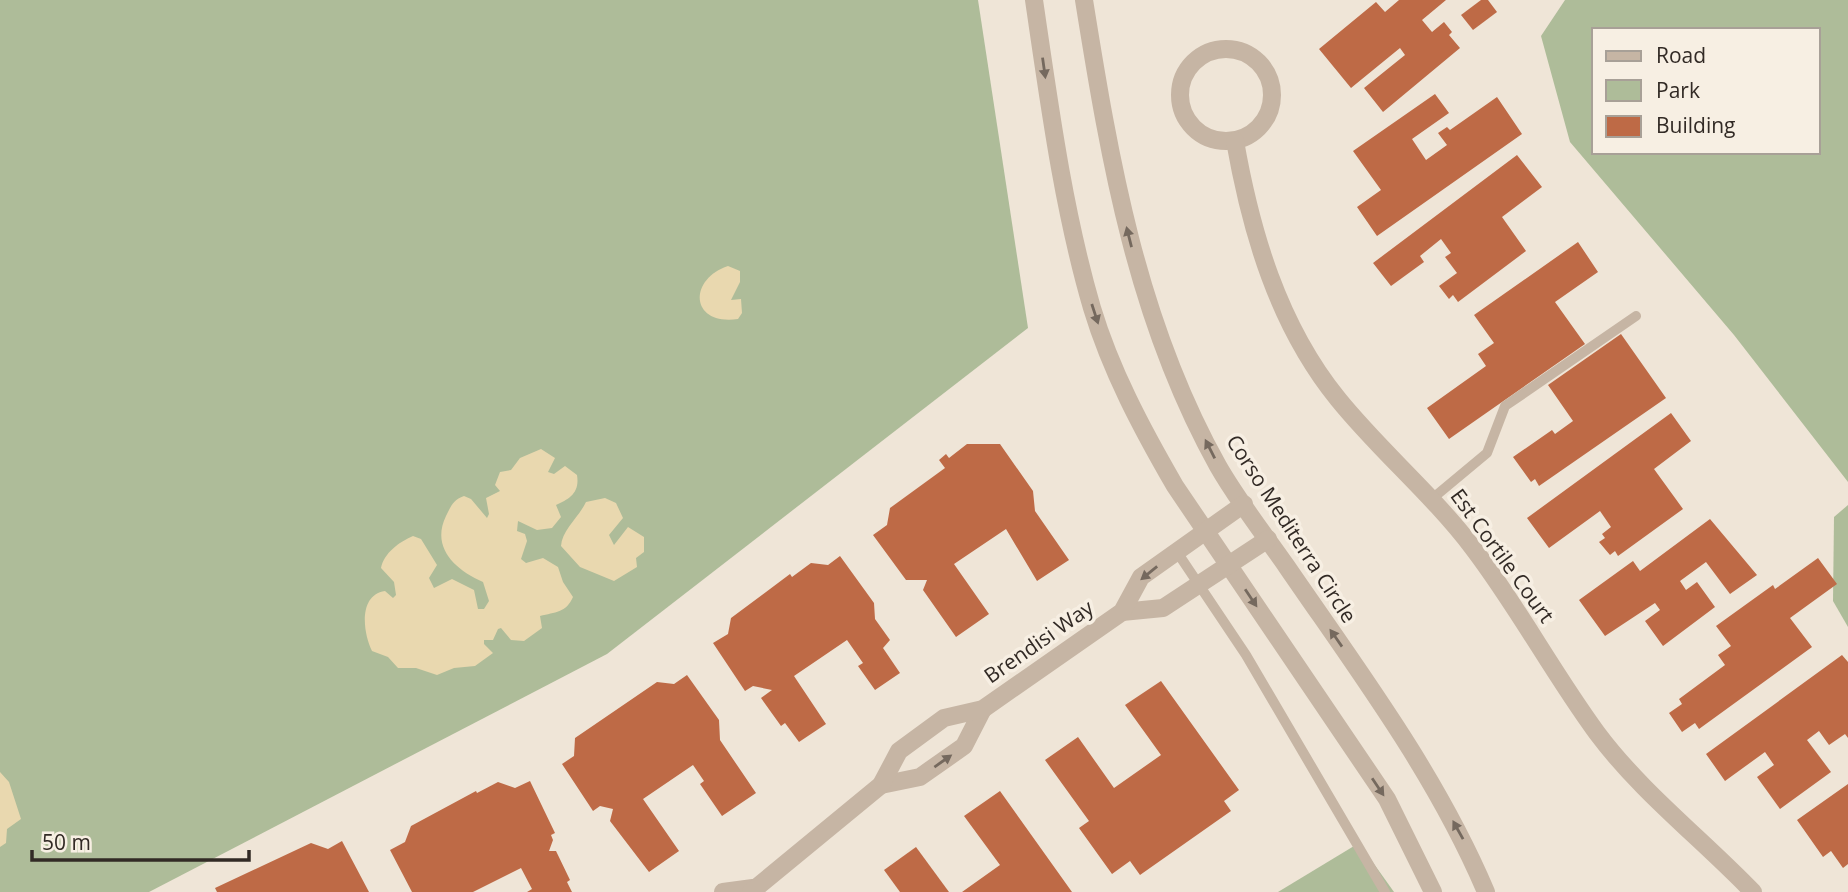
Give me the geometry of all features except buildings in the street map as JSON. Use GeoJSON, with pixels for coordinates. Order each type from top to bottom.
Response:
{"type":"FeatureCollection","features":[{"type":"Feature","properties":{"kind":"street"},"geometry":{"type":"LineString","coordinates":[[1034,0],[1049,98],[1092,308],[1115,372],[1146,435],[1205,531],[1387,799],[1433,892]]}},
{"type":"Feature","properties":{"kind":"street","name":"Corso Mediterra Circle"},"geometry":{"type":"LineString","coordinates":[[1084,0],[1110,158],[1143,293],[1192,414],[1219,468],[1418,758],[1466,845],[1486,892]]}},
{"type":"Feature","properties":{"kind":"street"},"geometry":{"type":"LineString","coordinates":[[1221,48],[1249,54],[1260,63],[1269,77],[1273,92],[1271,109],[1263,123],[1252,134],[1235,141],[1205,137],[1192,127],[1179,99],[1180,85],[1194,60],[1221,48]]}},
{"type":"Feature","properties":{"kind":"street","name":"Est Cortile Court"},"geometry":{"type":"LineString","coordinates":[[1235,141],[1253,229],[1281,302],[1310,359],[1338,399],[1433,498],[1474,550],[1598,734],[1638,780],[1752,892]]}},
{"type":"Feature","properties":{"kind":"street","name":"Brendisi Way"},"geometry":{"type":"LineString","coordinates":[[723,892],[752,890],[881,785],[899,751],[944,718],[983,709],[1122,612],[1141,577],[1244,504]]}},
{"type":"Feature","properties":{"kind":"street","name":"Brendisi Way"},"geometry":{"type":"LineString","coordinates":[[1122,612],[1163,608],[1268,539]]}},
{"type":"Feature","properties":{"kind":"street","name":"Brendisi Way"},"geometry":{"type":"LineString","coordinates":[[881,785],[920,777],[964,746],[983,709]]}},
{"type":"Feature","properties":{"kind":"lane"},"geometry":{"type":"LineString","coordinates":[[1433,498],[1487,453],[1505,406],[1636,316]]}},
{"type":"Feature","properties":{"kind":"lane"},"geometry":{"type":"LineString","coordinates":[[1177,551],[1261,678],[1385,892]]}},
{"type":"Feature","properties":{"kind":"green space"},"geometry":{"type":"Polygon","coordinates":[[[0,0],[978,0],[1028,328],[607,654],[149,892],[0,892],[0,0]]]}},
{"type":"Feature","properties":{"kind":"green space"},"geometry":{"type":"Polygon","coordinates":[[[1565,0],[1848,0],[1848,482],[1734,335],[1570,142],[1541,36],[1565,0]]]}},
{"type":"Feature","properties":{"kind":"green space"},"geometry":{"type":"Polygon","coordinates":[[[1848,505],[1848,627],[1833,601],[1834,517],[1848,505]]]}},
{"type":"Feature","properties":{"kind":"green space"},"geometry":{"type":"Polygon","coordinates":[[[1359,843],[1394,892],[1278,892],[1359,843]]]}},
{"type":"Feature","properties":{"kind":"sand"},"geometry":{"type":"Polygon","coordinates":[[[728,266],[740,271],[740,282],[731,300],[741,299],[742,313],[738,319],[711,316],[703,309],[700,300],[706,281],[728,266]]]}},
{"type":"Feature","properties":{"kind":"sand"},"geometry":{"type":"Polygon","coordinates":[[[541,449],[555,458],[548,472],[554,474],[565,466],[577,475],[577,486],[569,498],[556,505],[561,517],[552,528],[537,530],[518,521],[517,531],[525,534],[527,541],[521,559],[526,563],[543,558],[558,567],[563,582],[573,597],[567,606],[560,611],[540,616],[542,628],[524,641],[511,640],[501,628],[498,629],[493,640],[484,640],[484,644],[493,653],[475,666],[454,668],[437,675],[416,668],[398,668],[388,657],[372,651],[366,635],[367,607],[376,594],[385,591],[393,598],[396,595],[394,582],[381,568],[393,549],[413,536],[421,539],[437,565],[429,578],[434,588],[452,579],[474,590],[478,609],[484,609],[489,601],[483,582],[463,571],[448,556],[441,538],[442,527],[451,506],[464,496],[471,499],[487,518],[489,514],[486,498],[500,491],[495,485],[500,472],[511,470],[520,458],[541,449]]]}},
{"type":"Feature","properties":{"kind":"sand"},"geometry":{"type":"Polygon","coordinates":[[[605,498],[616,503],[623,518],[609,535],[614,545],[628,527],[644,537],[644,552],[636,558],[637,567],[614,581],[580,567],[561,546],[564,534],[586,502],[605,498]]]}},
{"type":"Feature","properties":{"kind":"sand"},"geometry":{"type":"Polygon","coordinates":[[[0,772],[9,782],[21,819],[7,829],[6,843],[0,847],[0,772]]]}}]}
